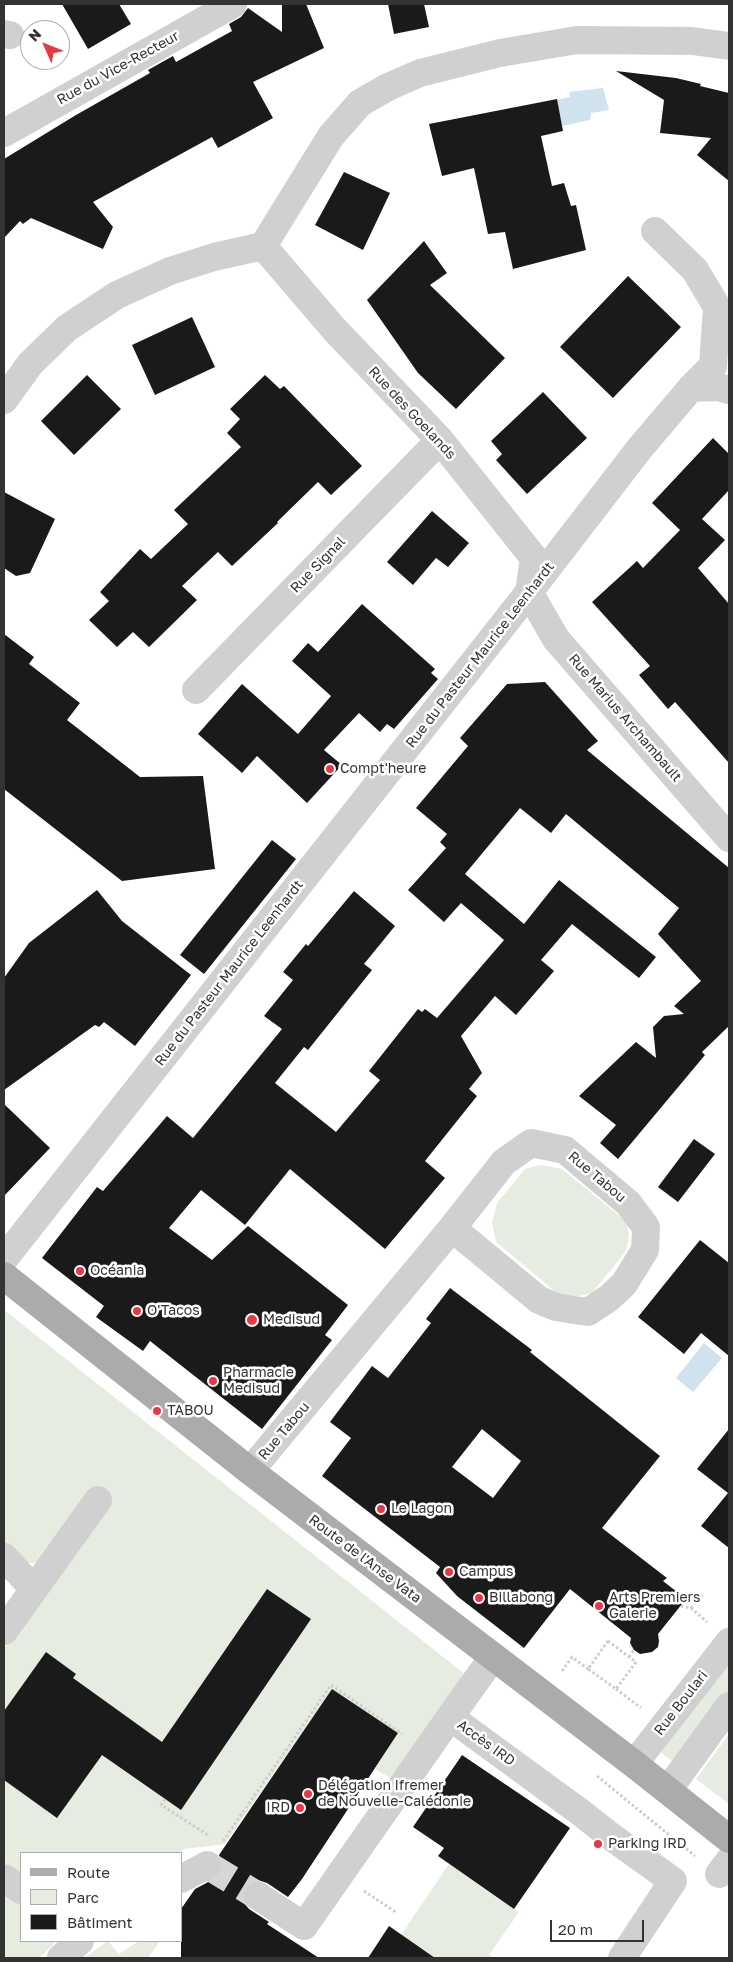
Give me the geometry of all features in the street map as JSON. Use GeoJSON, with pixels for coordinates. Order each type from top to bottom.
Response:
{"type":"FeatureCollection","features":[{"type":"Feature","properties":{"kind":"main road","name":"Route de l'Anse Vata"},"geometry":{"type":"LineString","coordinates":[[4,1276],[250,1471],[494,1656],[729,1839]]}},
{"type":"Feature","properties":{"kind":"street","name":"Rue du Vice-Recteur"},"geometry":{"type":"LineString","coordinates":[[4,133],[233,4]]}},
{"type":"Feature","properties":{"kind":"street"},"geometry":{"type":"LineString","coordinates":[[4,400],[30,364],[68,328],[117,295],[170,271],[214,257],[263,246],[331,136],[360,103],[388,87],[420,73],[500,53],[577,40],[692,41],[729,46]]}},
{"type":"Feature","properties":{"kind":"street","name":"Rue du Pasteur Maurice Leenhardt"},"geometry":{"type":"LineString","coordinates":[[4,1259],[530,592],[640,448],[691,388],[713,366],[716,307],[695,270],[655,231]]}},
{"type":"Feature","properties":{"kind":"street","name":"Rue des Goelands"},"geometry":{"type":"LineString","coordinates":[[263,246],[334,329],[440,440],[534,558],[530,592]]}},
{"type":"Feature","properties":{"kind":"street"},"geometry":{"type":"LineString","coordinates":[[691,388],[718,387],[729,390]]}},
{"type":"Feature","properties":{"kind":"street","name":"Rue Signal"},"geometry":{"type":"LineString","coordinates":[[196,690],[440,440]]}},
{"type":"Feature","properties":{"kind":"street","name":"Rue Marius Archambault"},"geometry":{"type":"LineString","coordinates":[[530,592],[556,639],[729,838]]}},
{"type":"Feature","properties":{"kind":"street","name":"Rue Tabou"},"geometry":{"type":"LineString","coordinates":[[250,1471],[452,1228],[504,1162],[531,1144],[565,1150],[628,1203],[646,1227],[645,1250],[624,1284],[609,1298],[588,1312],[556,1307],[539,1300],[452,1228]]}},
{"type":"Feature","properties":{"kind":"street"},"geometry":{"type":"LineString","coordinates":[[4,1631],[98,1500]]}},
{"type":"Feature","properties":{"kind":"street"},"geometry":{"type":"LineString","coordinates":[[4,1557],[34,1589]]}},
{"type":"Feature","properties":{"kind":"street","name":"Rue Boulari"},"geometry":{"type":"LineString","coordinates":[[634,1764],[720,1634]]}},
{"type":"Feature","properties":{"kind":"street"},"geometry":{"type":"LineString","coordinates":[[450,1717],[494,1656]]}},
{"type":"Feature","properties":{"kind":"street"},"geometry":{"type":"LineString","coordinates":[[668,1790],[729,1706]]}},
{"type":"Feature","properties":{"kind":"street","name":"Accès IRD"},"geometry":{"type":"LineString","coordinates":[[258,1896],[304,1926],[450,1717],[673,1880],[622,1958]]}},
{"type":"Feature","properties":{"kind":"street"},"geometry":{"type":"LineString","coordinates":[[182,1878],[215,1850]]}},
{"type":"Feature","properties":{"kind":"street"},"geometry":{"type":"LineString","coordinates":[[4,1878],[20,1889]]}},
{"type":"Feature","properties":{"kind":"street"},"geometry":{"type":"LineString","coordinates":[[61,1958],[79,1942]]}},
{"type":"Feature","properties":{"kind":"path"},"geometry":{"type":"LineString","coordinates":[[691,1608],[704,1593]]}},
{"type":"Feature","properties":{"kind":"path"},"geometry":{"type":"LineString","coordinates":[[681,1606],[691,1608],[720,1634]]}},
{"type":"Feature","properties":{"kind":"path"},"geometry":{"type":"LineString","coordinates":[[588,1669],[608,1641],[636,1662],[616,1689]]}},
{"type":"Feature","properties":{"kind":"path"},"geometry":{"type":"LineString","coordinates":[[629,1657],[634,1650]]}},
{"type":"Feature","properties":{"kind":"path"},"geometry":{"type":"LineString","coordinates":[[560,1674],[572,1657],[644,1710]]}},
{"type":"Feature","properties":{"kind":"path"},"geometry":{"type":"LineString","coordinates":[[165,1799],[161,1805],[215,1850],[331,1685],[408,1737]]}},
{"type":"Feature","properties":{"kind":"green space"},"geometry":{"type":"Polygon","coordinates":[[[541,1165],[562,1169],[627,1222],[629,1236],[626,1251],[592,1293],[574,1297],[557,1293],[496,1242],[492,1223],[497,1203],[525,1169],[541,1165]]]}},
{"type":"Feature","properties":{"kind":"green space"},"geometry":{"type":"Polygon","coordinates":[[[4,1310],[471,1679],[397,1782],[375,1769],[398,1733],[332,1689],[225,1844],[184,1849],[180,1852],[20,1852],[20,1873],[4,1862],[4,1649],[110,1498],[42,1563],[24,1563],[4,1542],[4,1310]]]}},
{"type":"Feature","properties":{"kind":"green space"},"geometry":{"type":"Polygon","coordinates":[[[729,1661],[729,1697],[677,1765],[659,1751],[729,1661]]]}},
{"type":"Feature","properties":{"kind":"green space"},"geometry":{"type":"Polygon","coordinates":[[[729,1734],[729,1804],[696,1779],[729,1734]]]}},
{"type":"Feature","properties":{"kind":"green space"},"geometry":{"type":"Polygon","coordinates":[[[449,1864],[519,1912],[489,1955],[494,1958],[435,1958],[401,1935],[449,1864]]]}},
{"type":"Feature","properties":{"kind":"green space"},"geometry":{"type":"Polygon","coordinates":[[[4,1893],[20,1904],[20,1942],[56,1942],[39,1958],[4,1958],[4,1893]]]}},
{"type":"Feature","properties":{"kind":"green space"},"geometry":{"type":"Polygon","coordinates":[[[107,1942],[109,1942],[119,1954],[137,1942],[159,1942],[148,1958],[84,1958],[107,1942]]]}},
{"type":"Feature","properties":{"kind":"water"},"geometry":{"type":"Polygon","coordinates":[[[603,88],[609,110],[591,113],[590,120],[562,126],[557,100],[570,97],[569,92],[603,88]]]}},
{"type":"Feature","properties":{"kind":"water"},"geometry":{"type":"Polygon","coordinates":[[[704,1343],[722,1358],[693,1392],[676,1378],[704,1343]]]}},
{"type":"Feature","properties":{"kind":"building"},"geometry":{"type":"Polygon","coordinates":[[[62,4],[119,4],[131,24],[88,49],[62,4]]]}},
{"type":"Feature","properties":{"kind":"building"},"geometry":{"type":"Polygon","coordinates":[[[282,4],[306,4],[324,48],[253,82],[273,118],[218,148],[212,137],[93,202],[113,227],[103,249],[31,218],[23,224],[20,221],[4,238],[4,159],[150,73],[148,70],[173,56],[176,62],[232,31],[229,24],[241,17],[248,8],[282,32],[282,4]]]}},
{"type":"Feature","properties":{"kind":"building"},"geometry":{"type":"Polygon","coordinates":[[[388,4],[424,4],[429,27],[394,34],[388,4]]]}},
{"type":"Feature","properties":{"kind":"building"},"geometry":{"type":"Polygon","coordinates":[[[616,71],[676,78],[729,93],[729,181],[697,155],[711,138],[660,133],[664,100],[616,71]]]}},
{"type":"Feature","properties":{"kind":"building"},"geometry":{"type":"Polygon","coordinates":[[[557,99],[563,131],[541,136],[552,186],[564,183],[571,206],[576,205],[586,250],[513,269],[505,232],[488,234],[474,168],[442,176],[429,124],[557,99]]]}},
{"type":"Feature","properties":{"kind":"building"},"geometry":{"type":"Polygon","coordinates":[[[344,172],[390,193],[363,250],[315,225],[344,172]]]}},
{"type":"Feature","properties":{"kind":"building"},"geometry":{"type":"Polygon","coordinates":[[[424,241],[447,273],[430,285],[505,358],[456,409],[418,373],[367,300],[424,241]]]}},
{"type":"Feature","properties":{"kind":"building"},"geometry":{"type":"Polygon","coordinates":[[[628,276],[681,327],[613,398],[560,347],[628,276]]]}},
{"type":"Feature","properties":{"kind":"building"},"geometry":{"type":"Polygon","coordinates":[[[192,317],[215,367],[155,395],[132,345],[192,317]]]}},
{"type":"Feature","properties":{"kind":"building"},"geometry":{"type":"Polygon","coordinates":[[[87,375],[121,409],[74,455],[41,421],[87,375]]]}},
{"type":"Feature","properties":{"kind":"building"},"geometry":{"type":"Polygon","coordinates":[[[265,375],[280,389],[284,386],[362,466],[331,495],[318,482],[232,566],[218,552],[182,586],[197,600],[149,647],[133,632],[117,647],[89,620],[109,601],[100,592],[140,549],[151,559],[188,524],[174,510],[241,447],[227,433],[240,419],[230,409],[265,375]]]}},
{"type":"Feature","properties":{"kind":"building"},"geometry":{"type":"Polygon","coordinates":[[[543,392],[587,438],[527,494],[496,460],[502,454],[491,441],[543,392]]]}},
{"type":"Feature","properties":{"kind":"building"},"geometry":{"type":"Polygon","coordinates":[[[713,438],[729,454],[729,490],[702,519],[725,540],[698,568],[729,604],[729,763],[675,702],[668,709],[639,675],[650,666],[592,602],[637,561],[643,568],[680,530],[652,503],[713,438]]]}},
{"type":"Feature","properties":{"kind":"building"},"geometry":{"type":"Polygon","coordinates":[[[4,492],[55,519],[30,573],[16,576],[4,568],[4,492]]]}},
{"type":"Feature","properties":{"kind":"building"},"geometry":{"type":"Polygon","coordinates":[[[432,511],[469,543],[448,567],[436,558],[413,585],[387,562],[432,511]]]}},
{"type":"Feature","properties":{"kind":"building"},"geometry":{"type":"Polygon","coordinates":[[[362,604],[435,669],[431,673],[438,679],[394,729],[387,724],[380,732],[359,713],[324,750],[342,765],[307,803],[257,756],[242,773],[198,734],[242,684],[298,734],[331,696],[292,661],[308,643],[318,652],[362,604]]]}},
{"type":"Feature","properties":{"kind":"building"},"geometry":{"type":"Polygon","coordinates":[[[4,634],[34,657],[29,664],[80,703],[67,720],[140,777],[203,776],[215,869],[122,881],[4,789],[4,634]]]}},
{"type":"Feature","properties":{"kind":"building"},"geometry":{"type":"Polygon","coordinates":[[[545,682],[598,741],[587,750],[729,868],[729,1026],[702,1052],[705,1055],[618,1159],[600,1143],[616,1125],[579,1096],[636,1042],[656,1058],[653,1027],[664,1016],[684,1014],[674,1006],[701,981],[658,934],[679,908],[566,814],[551,833],[520,808],[465,874],[524,924],[559,880],[656,957],[639,978],[572,924],[541,960],[554,971],[516,1015],[495,996],[461,1036],[482,1073],[469,1089],[477,1096],[425,1161],[445,1178],[385,1249],[290,1169],[245,1225],[201,1190],[169,1228],[212,1260],[248,1226],[348,1305],[325,1335],[332,1340],[262,1429],[150,1341],[143,1351],[96,1317],[104,1306],[42,1258],[97,1187],[103,1191],[167,1116],[193,1138],[282,1029],[264,1016],[293,980],[283,972],[306,944],[308,946],[354,891],[395,926],[364,964],[372,970],[308,1050],[304,1047],[275,1083],[336,1132],[380,1080],[369,1071],[418,1009],[422,1012],[425,1009],[437,1018],[504,940],[461,903],[444,922],[408,890],[446,848],[440,842],[447,834],[416,808],[468,746],[460,738],[507,684],[545,682]]]}},
{"type":"Feature","properties":{"kind":"building"},"geometry":{"type":"Polygon","coordinates":[[[272,840],[296,859],[204,974],[180,955],[272,840]]]}},
{"type":"Feature","properties":{"kind":"building"},"geometry":{"type":"Polygon","coordinates":[[[97,890],[122,921],[191,975],[135,1046],[104,1022],[99,1027],[95,1025],[4,1090],[4,978],[29,943],[97,890]]]}},
{"type":"Feature","properties":{"kind":"building"},"geometry":{"type":"Polygon","coordinates":[[[4,1104],[50,1148],[4,1196],[4,1104]]]}},
{"type":"Feature","properties":{"kind":"building"},"geometry":{"type":"Polygon","coordinates":[[[694,1139],[715,1154],[678,1202],[658,1187],[694,1139]]]}},
{"type":"Feature","properties":{"kind":"building"},"geometry":{"type":"Polygon","coordinates":[[[700,1240],[729,1263],[729,1356],[701,1333],[684,1354],[638,1317],[700,1240]]]}},
{"type":"Feature","properties":{"kind":"building"},"geometry":{"type":"Polygon","coordinates":[[[450,1288],[532,1350],[530,1352],[660,1456],[602,1528],[667,1578],[663,1581],[686,1599],[658,1634],[658,1647],[652,1652],[640,1654],[634,1650],[630,1643],[631,1638],[570,1589],[524,1648],[457,1596],[436,1573],[440,1567],[322,1476],[351,1438],[330,1422],[372,1366],[388,1378],[431,1323],[426,1319],[450,1288]],[[482,1429],[452,1467],[493,1498],[521,1461],[482,1429]]]}},
{"type":"Feature","properties":{"kind":"building"},"geometry":{"type":"Polygon","coordinates":[[[729,1429],[729,1548],[701,1526],[728,1493],[697,1469],[729,1429]]]}},
{"type":"Feature","properties":{"kind":"building"},"geometry":{"type":"Polygon","coordinates":[[[267,1589],[311,1619],[181,1810],[102,1755],[57,1818],[4,1780],[4,1711],[46,1652],[76,1674],[73,1678],[162,1742],[267,1589]]]}},
{"type":"Feature","properties":{"kind":"building","name":"IRD"},"geometry":{"type":"Polygon","coordinates":[[[332,1689],[398,1733],[302,1879],[288,1897],[267,1883],[258,1880],[251,1882],[245,1887],[242,1896],[244,1903],[249,1909],[269,1922],[267,1924],[319,1958],[181,1958],[182,1908],[195,1889],[220,1874],[223,1865],[219,1855],[332,1689]]]}},
{"type":"Feature","properties":{"kind":"building"},"geometry":{"type":"Polygon","coordinates":[[[462,1755],[570,1828],[514,1909],[438,1856],[444,1848],[413,1827],[462,1755]]]}},
{"type":"Feature","properties":{"kind":"building"},"geometry":{"type":"Polygon","coordinates":[[[389,1926],[435,1958],[368,1958],[389,1926]]]}},
{"type":"Feature","properties":{"kind":"tunnel"},"geometry":{"type":"LineString","coordinates":[[207,1865],[258,1896]]}},
{"type":"Feature","properties":{"kind":"place","name":"Compt'heure"},"geometry":{"type":"Point","coordinates":[330,769]}},
{"type":"Feature","properties":{"kind":"place","name":"Océania"},"geometry":{"type":"Point","coordinates":[80,1271]}},
{"type":"Feature","properties":{"kind":"place","name":"O'Tacos"},"geometry":{"type":"Point","coordinates":[137,1311]}},
{"type":"Feature","properties":{"kind":"place","name":"Medisud"},"geometry":{"type":"Point","coordinates":[252,1320]}},
{"type":"Feature","properties":{"kind":"place","name":"Pharmacie Medisud"},"geometry":{"type":"Point","coordinates":[213,1381]}},
{"type":"Feature","properties":{"kind":"place","name":"TABOU"},"geometry":{"type":"Point","coordinates":[157,1411]}},
{"type":"Feature","properties":{"kind":"place","name":"Le Lagon"},"geometry":{"type":"Point","coordinates":[381,1509]}},
{"type":"Feature","properties":{"kind":"place","name":"Campus"},"geometry":{"type":"Point","coordinates":[449,1572]}},
{"type":"Feature","properties":{"kind":"place","name":"Billabong"},"geometry":{"type":"Point","coordinates":[479,1598]}},
{"type":"Feature","properties":{"kind":"place","name":"Arts Premiers Galerie"},"geometry":{"type":"Point","coordinates":[599,1606]}},
{"type":"Feature","properties":{"kind":"place","name":"Délégation Ifremer de Nouvelle-Calédonie"},"geometry":{"type":"Point","coordinates":[308,1794]}},
{"type":"Feature","properties":{"kind":"place","name":"IRD"},"geometry":{"type":"Point","coordinates":[300,1808]}},
{"type":"Feature","properties":{"kind":"place","name":"Parking IRD"},"geometry":{"type":"Point","coordinates":[598,1844]}}]}
